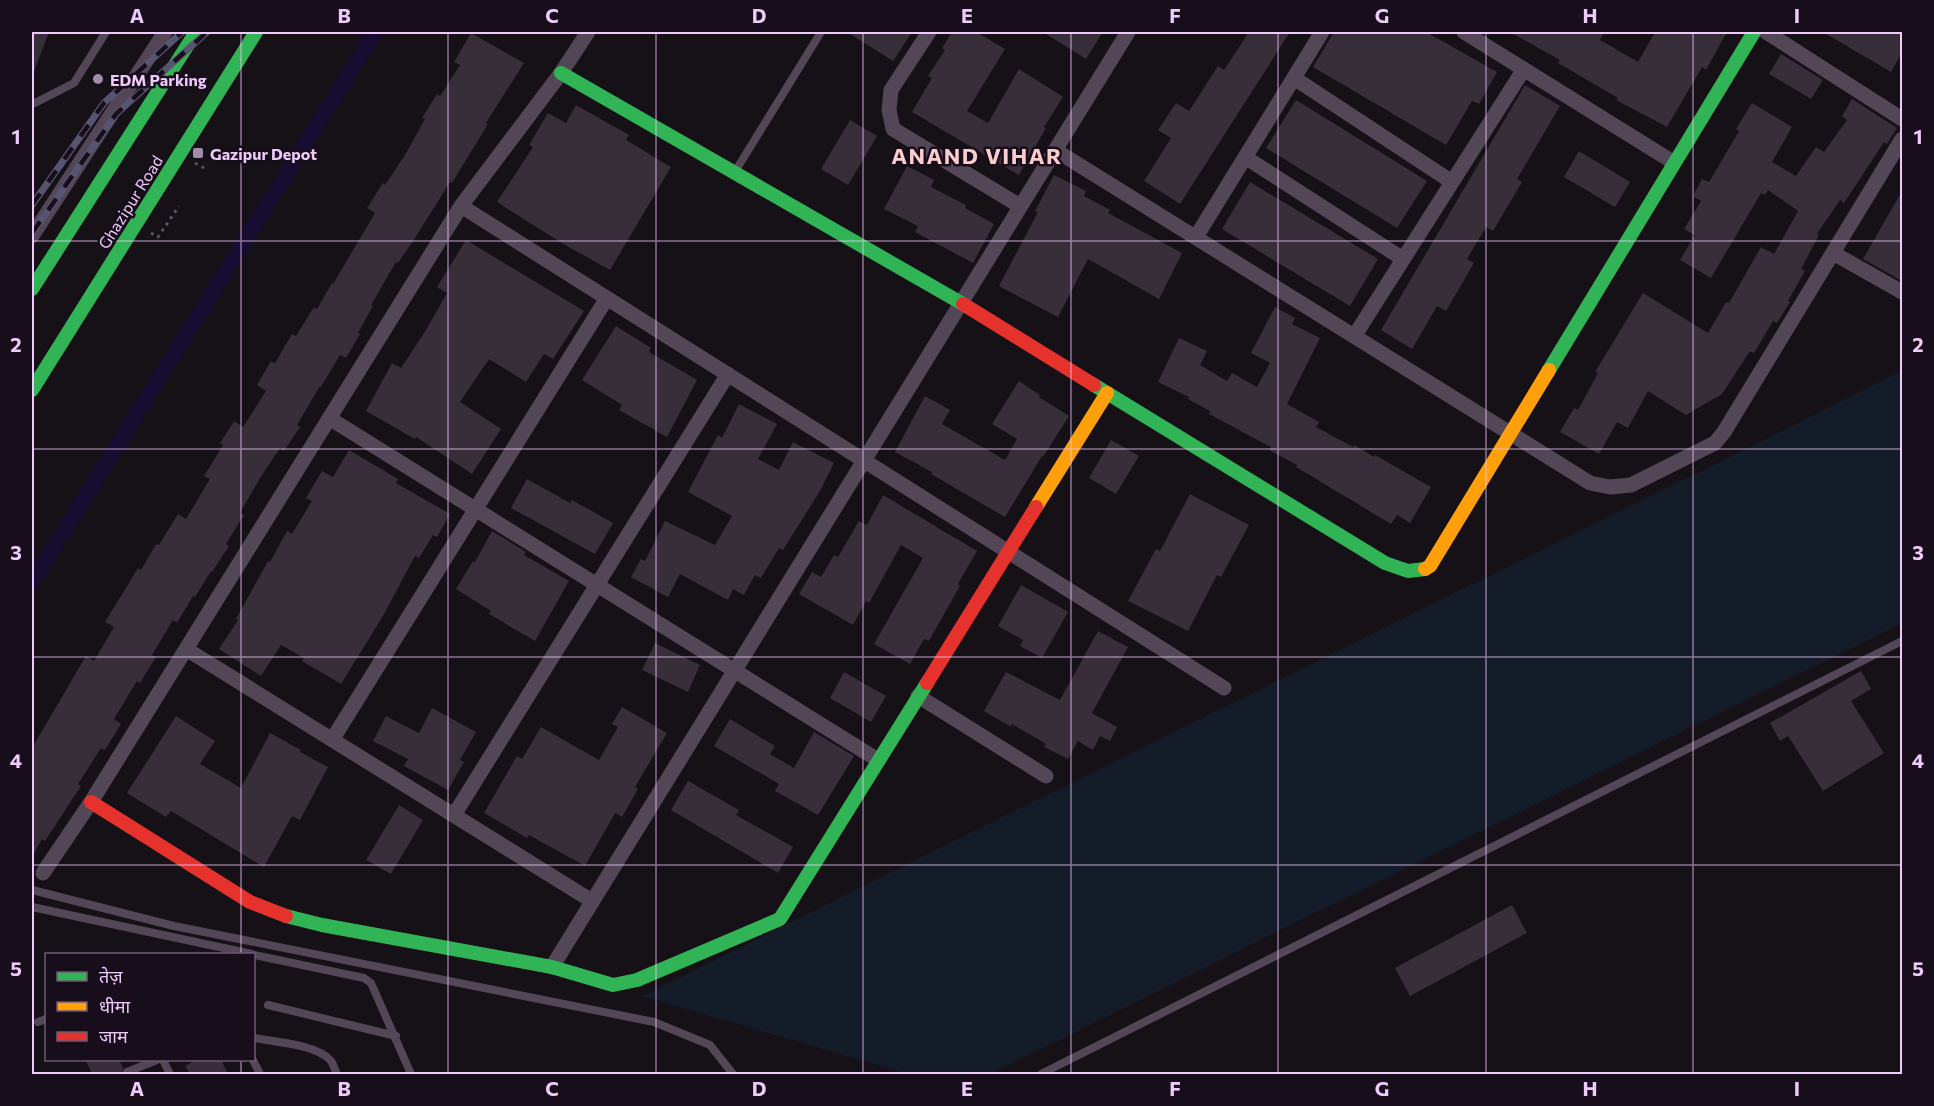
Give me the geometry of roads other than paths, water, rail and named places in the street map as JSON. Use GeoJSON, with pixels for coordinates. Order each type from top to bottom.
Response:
{"type":"FeatureCollection","features":[{"type":"Feature","properties":{"kind":"street"},"geometry":{"type":"LineString","coordinates":[[32,236],[165,32]]}},
{"type":"Feature","properties":{"kind":"street"},"geometry":{"type":"LineString","coordinates":[[32,289],[196,32]]}},
{"type":"Feature","properties":{"kind":"street","name":"Ghazipur Road"},"geometry":{"type":"LineString","coordinates":[[32,390],[256,32]]}},
{"type":"Feature","properties":{"kind":"street"},"geometry":{"type":"LineString","coordinates":[[43,873],[91,802],[460,206],[561,73],[588,32]]}},
{"type":"Feature","properties":{"kind":"street"},"geometry":{"type":"LineString","coordinates":[[929,32],[891,90],[889,110],[893,129],[1020,206]]}},
{"type":"Feature","properties":{"kind":"street"},"geometry":{"type":"LineString","coordinates":[[552,967],[1128,32]]}},
{"type":"Feature","properties":{"kind":"street"},"geometry":{"type":"LineString","coordinates":[[1196,237],[1322,32]]}},
{"type":"Feature","properties":{"kind":"street"},"geometry":{"type":"LineString","coordinates":[[1464,32],[1673,162]]}},
{"type":"Feature","properties":{"kind":"street"},"geometry":{"type":"LineString","coordinates":[[561,73],[961,303],[1385,563],[1412,573],[1421,572],[1430,566],[1673,162],[1754,32]]}},
{"type":"Feature","properties":{"kind":"street"},"geometry":{"type":"LineString","coordinates":[[1766,32],[1902,119]]}},
{"type":"Feature","properties":{"kind":"street"},"geometry":{"type":"LineString","coordinates":[[1354,335],[1524,69]]}},
{"type":"Feature","properties":{"kind":"street"},"geometry":{"type":"LineString","coordinates":[[1294,78],[1452,182]]}},
{"type":"Feature","properties":{"kind":"street"},"geometry":{"type":"LineString","coordinates":[[1055,150],[1590,483],[1610,487],[1631,485],[1715,443],[1734,417],[1902,139]]}},
{"type":"Feature","properties":{"kind":"street"},"geometry":{"type":"LineString","coordinates":[[1245,157],[1403,259]]}},
{"type":"Feature","properties":{"kind":"street"},"geometry":{"type":"LineString","coordinates":[[460,206],[1224,688]]}},
{"type":"Feature","properties":{"kind":"street"},"geometry":{"type":"LineString","coordinates":[[1833,253],[1902,291]]}},
{"type":"Feature","properties":{"kind":"street"},"geometry":{"type":"LineString","coordinates":[[332,740],[607,298]]}},
{"type":"Feature","properties":{"kind":"street"},"geometry":{"type":"LineString","coordinates":[[454,815],[728,374]]}},
{"type":"Feature","properties":{"kind":"street"},"geometry":{"type":"LineString","coordinates":[[91,802],[250,902],[285,916],[322,925],[552,967],[613,985],[626,984],[780,919],[1107,393]]}},
{"type":"Feature","properties":{"kind":"street"},"geometry":{"type":"LineString","coordinates":[[329,418],[879,760]]}},
{"type":"Feature","properties":{"kind":"street"},"geometry":{"type":"LineString","coordinates":[[186,649],[592,901]]}},
{"type":"Feature","properties":{"kind":"street"},"geometry":{"type":"LineString","coordinates":[[918,696],[1046,776]]}},
{"type":"Feature","properties":{"kind":"lane"},"geometry":{"type":"LineString","coordinates":[[32,102],[35,103],[74,83],[106,32]]}},
{"type":"Feature","properties":{"kind":"lane"},"geometry":{"type":"LineString","coordinates":[[735,172],[821,32]]}},
{"type":"Feature","properties":{"kind":"lane"},"geometry":{"type":"LineString","coordinates":[[1041,1074],[1902,641]]}},
{"type":"Feature","properties":{"kind":"lane"},"geometry":{"type":"LineString","coordinates":[[32,890],[174,926],[654,1022],[710,1045],[733,1074]]}},
{"type":"Feature","properties":{"kind":"lane"},"geometry":{"type":"LineString","coordinates":[[32,907],[237,953]]}},
{"type":"Feature","properties":{"kind":"lane"},"geometry":{"type":"LineString","coordinates":[[255,955],[364,978],[371,983],[411,1074]]}},
{"type":"Feature","properties":{"kind":"lane"},"geometry":{"type":"LineString","coordinates":[[267,1005],[396,1036]]}},
{"type":"Feature","properties":{"kind":"lane"},"geometry":{"type":"LineString","coordinates":[[255,1038],[314,1050],[331,1061],[337,1074]]}},
{"type":"Feature","properties":{"kind":"lane"},"geometry":{"type":"LineString","coordinates":[[128,1072],[153,1061]]}},
{"type":"Feature","properties":{"kind":"waterway"},"geometry":{"type":"LineString","coordinates":[[32,582],[375,32]]}},
{"type":"Feature","properties":{"kind":"railway"},"geometry":{"type":"LineString","coordinates":[[32,205],[104,103],[182,32]]}},
{"type":"Feature","properties":{"kind":"railway"},"geometry":{"type":"LineString","coordinates":[[32,233],[116,114],[207,32]]}},
{"type":"Feature","properties":{"kind":"place","name":"EDM Parking"},"geometry":{"type":"Point","coordinates":[98,79]}},
{"type":"Feature","properties":{"kind":"place","name":"Gazipur Depot"},"geometry":{"type":"Point","coordinates":[198,153]}},
{"type":"Feature","properties":{"kind":"district","name":"ANAND VIHAR"},"geometry":{"type":"Point","coordinates":[977,155]}}]}
